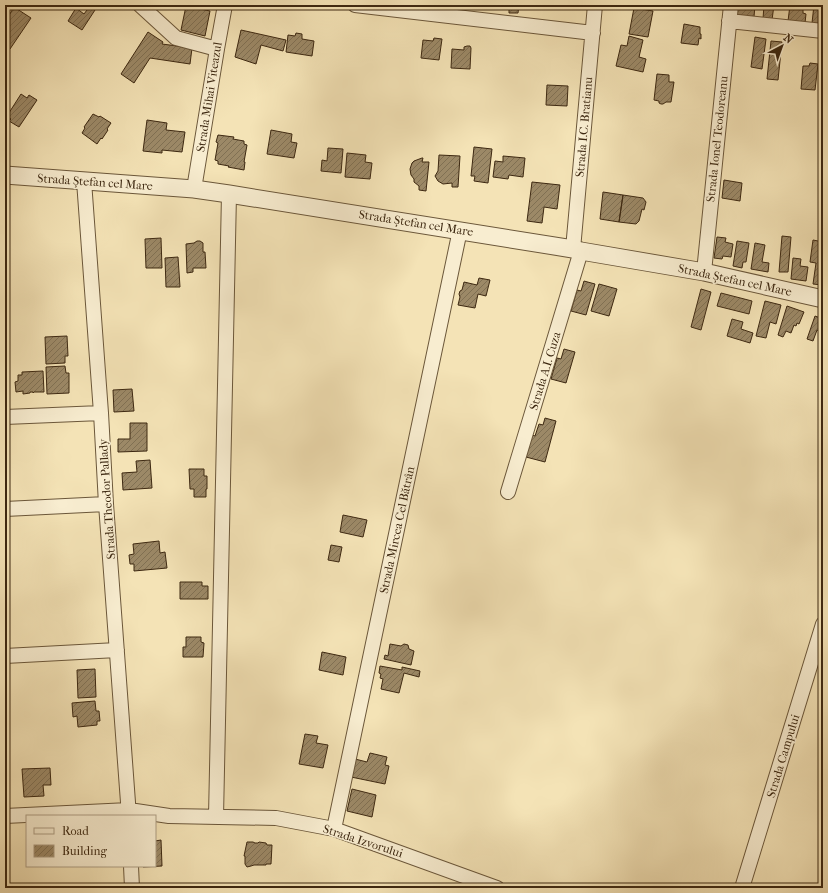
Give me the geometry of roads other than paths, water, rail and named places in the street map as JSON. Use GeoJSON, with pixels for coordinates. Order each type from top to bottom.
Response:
{"type":"FeatureCollection","features":[{"type":"Feature","properties":{"kind":"street"},"geometry":{"type":"LineString","coordinates":[[140,5],[176,38],[217,49]]}},
{"type":"Feature","properties":{"kind":"street","name":"Strada Mihai Viteazul"},"geometry":{"type":"LineString","coordinates":[[194,189],[225,5]]}},
{"type":"Feature","properties":{"kind":"street"},"geometry":{"type":"LineString","coordinates":[[355,5],[593,33]]}},
{"type":"Feature","properties":{"kind":"street","name":"Strada I.C. Bratianu"},"geometry":{"type":"LineString","coordinates":[[577,250],[596,5]]}},
{"type":"Feature","properties":{"kind":"street","name":"Strada Ionel Teodoreanu"},"geometry":{"type":"LineString","coordinates":[[704,272],[730,5]]}},
{"type":"Feature","properties":{"kind":"street"},"geometry":{"type":"LineString","coordinates":[[729,21],[823,32]]}},
{"type":"Feature","properties":{"kind":"street","name":"Strada Ștefan cel Mare"},"geometry":{"type":"LineString","coordinates":[[5,175],[194,189],[229,194],[460,230],[704,272],[823,299]]}},
{"type":"Feature","properties":{"kind":"street","name":"Strada Theodor Pallady"},"geometry":{"type":"LineString","coordinates":[[84,182],[129,813]]}},
{"type":"Feature","properties":{"kind":"street"},"geometry":{"type":"LineString","coordinates":[[216,817],[229,194]]}},
{"type":"Feature","properties":{"kind":"street","name":"Strada Mircea Cel Bătrân"},"geometry":{"type":"LineString","coordinates":[[334,829],[460,230]]}},
{"type":"Feature","properties":{"kind":"street","name":"Strada A.I. Cuza"},"geometry":{"type":"LineString","coordinates":[[508,492],[577,250]]}},
{"type":"Feature","properties":{"kind":"street"},"geometry":{"type":"LineString","coordinates":[[5,417],[101,412]]}},
{"type":"Feature","properties":{"kind":"street"},"geometry":{"type":"LineString","coordinates":[[5,509],[106,504]]}},
{"type":"Feature","properties":{"kind":"street","name":"Strada Campului"},"geometry":{"type":"LineString","coordinates":[[742,888],[823,624]]}},
{"type":"Feature","properties":{"kind":"street"},"geometry":{"type":"LineString","coordinates":[[5,656],[117,650]]}},
{"type":"Feature","properties":{"kind":"street","name":"Strada Izvorului"},"geometry":{"type":"LineString","coordinates":[[46,815],[129,813],[156,815]]}},
{"type":"Feature","properties":{"kind":"street","name":"Strada Izvorului"},"geometry":{"type":"LineString","coordinates":[[5,816],[26,815]]}},
{"type":"Feature","properties":{"kind":"street","name":"Strada Izvorului"},"geometry":{"type":"LineString","coordinates":[[156,815],[276,818],[334,829],[497,888]]}},
{"type":"Feature","properties":{"kind":"street"},"geometry":{"type":"LineString","coordinates":[[131,867],[132,888]]}}]}
